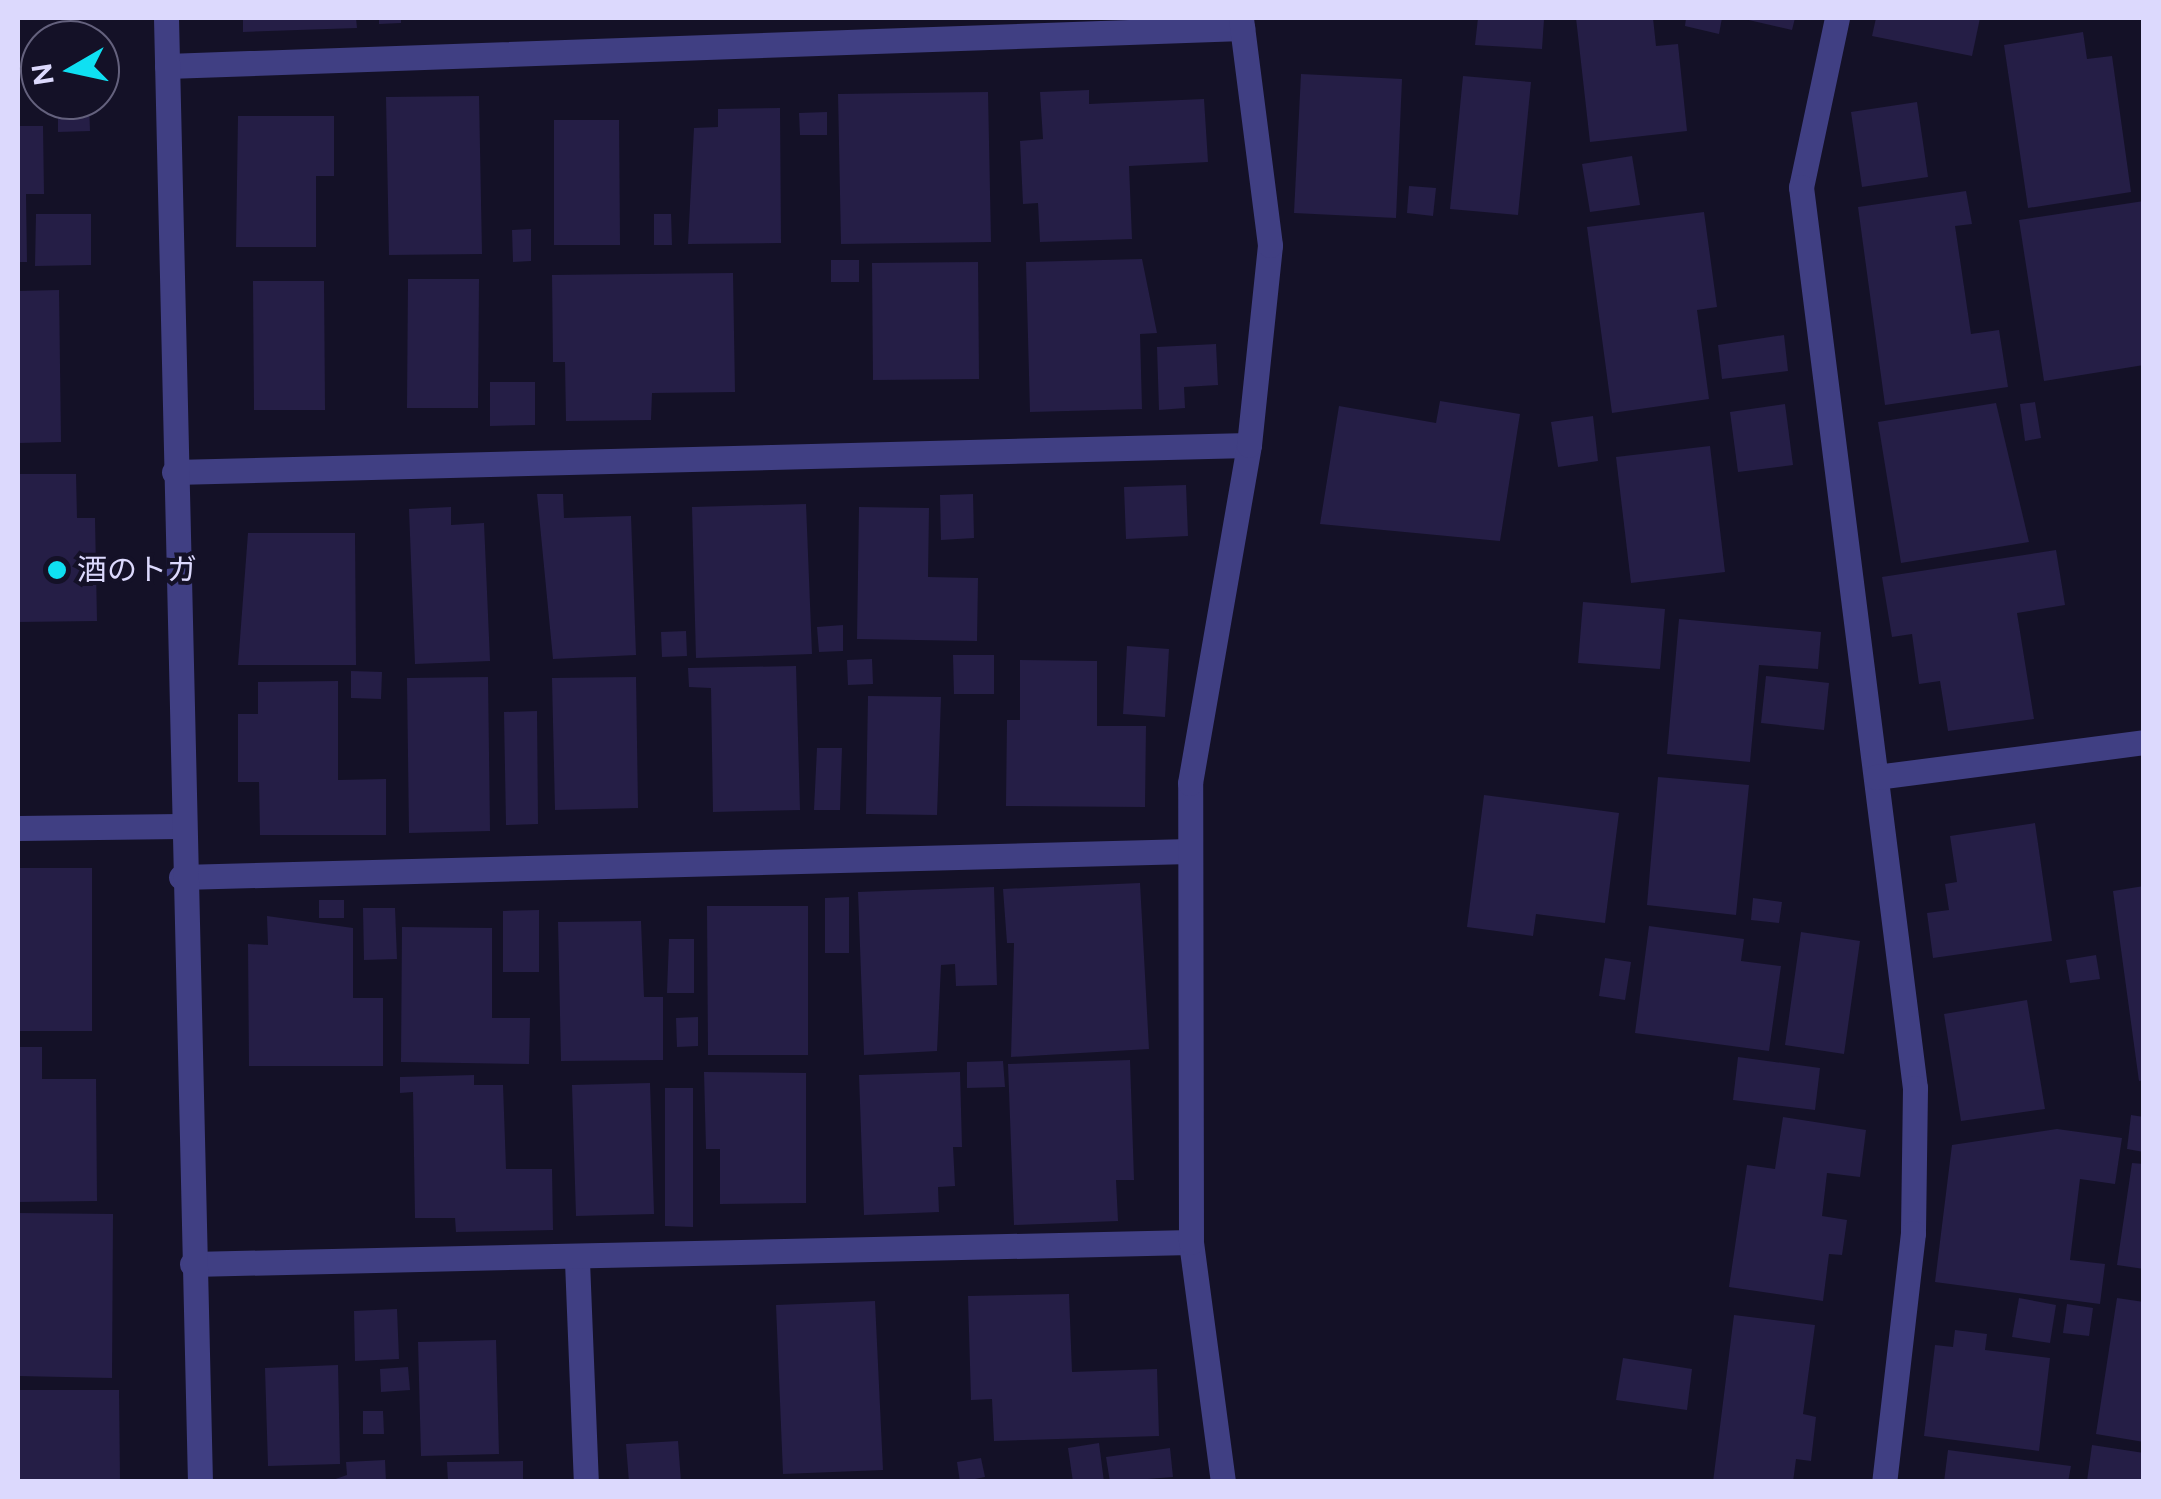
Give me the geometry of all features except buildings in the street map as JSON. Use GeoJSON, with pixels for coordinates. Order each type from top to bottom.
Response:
{"type":"FeatureCollection","features":[{"type":"Feature","properties":{"kind":"street"},"geometry":{"type":"LineString","coordinates":[[166,18],[181,877],[200,1482]]}},
{"type":"Feature","properties":{"kind":"street"},"geometry":{"type":"LineString","coordinates":[[1837,18],[1801,187],[1916,1088],[1913,1233],[1884,1482]]}},
{"type":"Feature","properties":{"kind":"street"},"geometry":{"type":"LineString","coordinates":[[168,66],[1241,23],[1270,245],[1249,445],[1190,783],[1191,1242],[1223,1482]]}},
{"type":"Feature","properties":{"kind":"street"},"geometry":{"type":"LineString","coordinates":[[174,472],[1249,445]]}},
{"type":"Feature","properties":{"kind":"street"},"geometry":{"type":"LineString","coordinates":[[1876,777],[2144,742]]}},
{"type":"Feature","properties":{"kind":"street"},"geometry":{"type":"LineString","coordinates":[[18,828],[180,826]]}},
{"type":"Feature","properties":{"kind":"street"},"geometry":{"type":"LineString","coordinates":[[181,877],[1190,851]]}},
{"type":"Feature","properties":{"kind":"street"},"geometry":{"type":"LineString","coordinates":[[192,1264],[577,1261],[1191,1242]]}},
{"type":"Feature","properties":{"kind":"street"},"geometry":{"type":"LineString","coordinates":[[577,1261],[586,1482]]}},
{"type":"Feature","properties":{"kind":"place","name":"酒のトガ"},"geometry":{"type":"Point","coordinates":[57,570]}}]}
